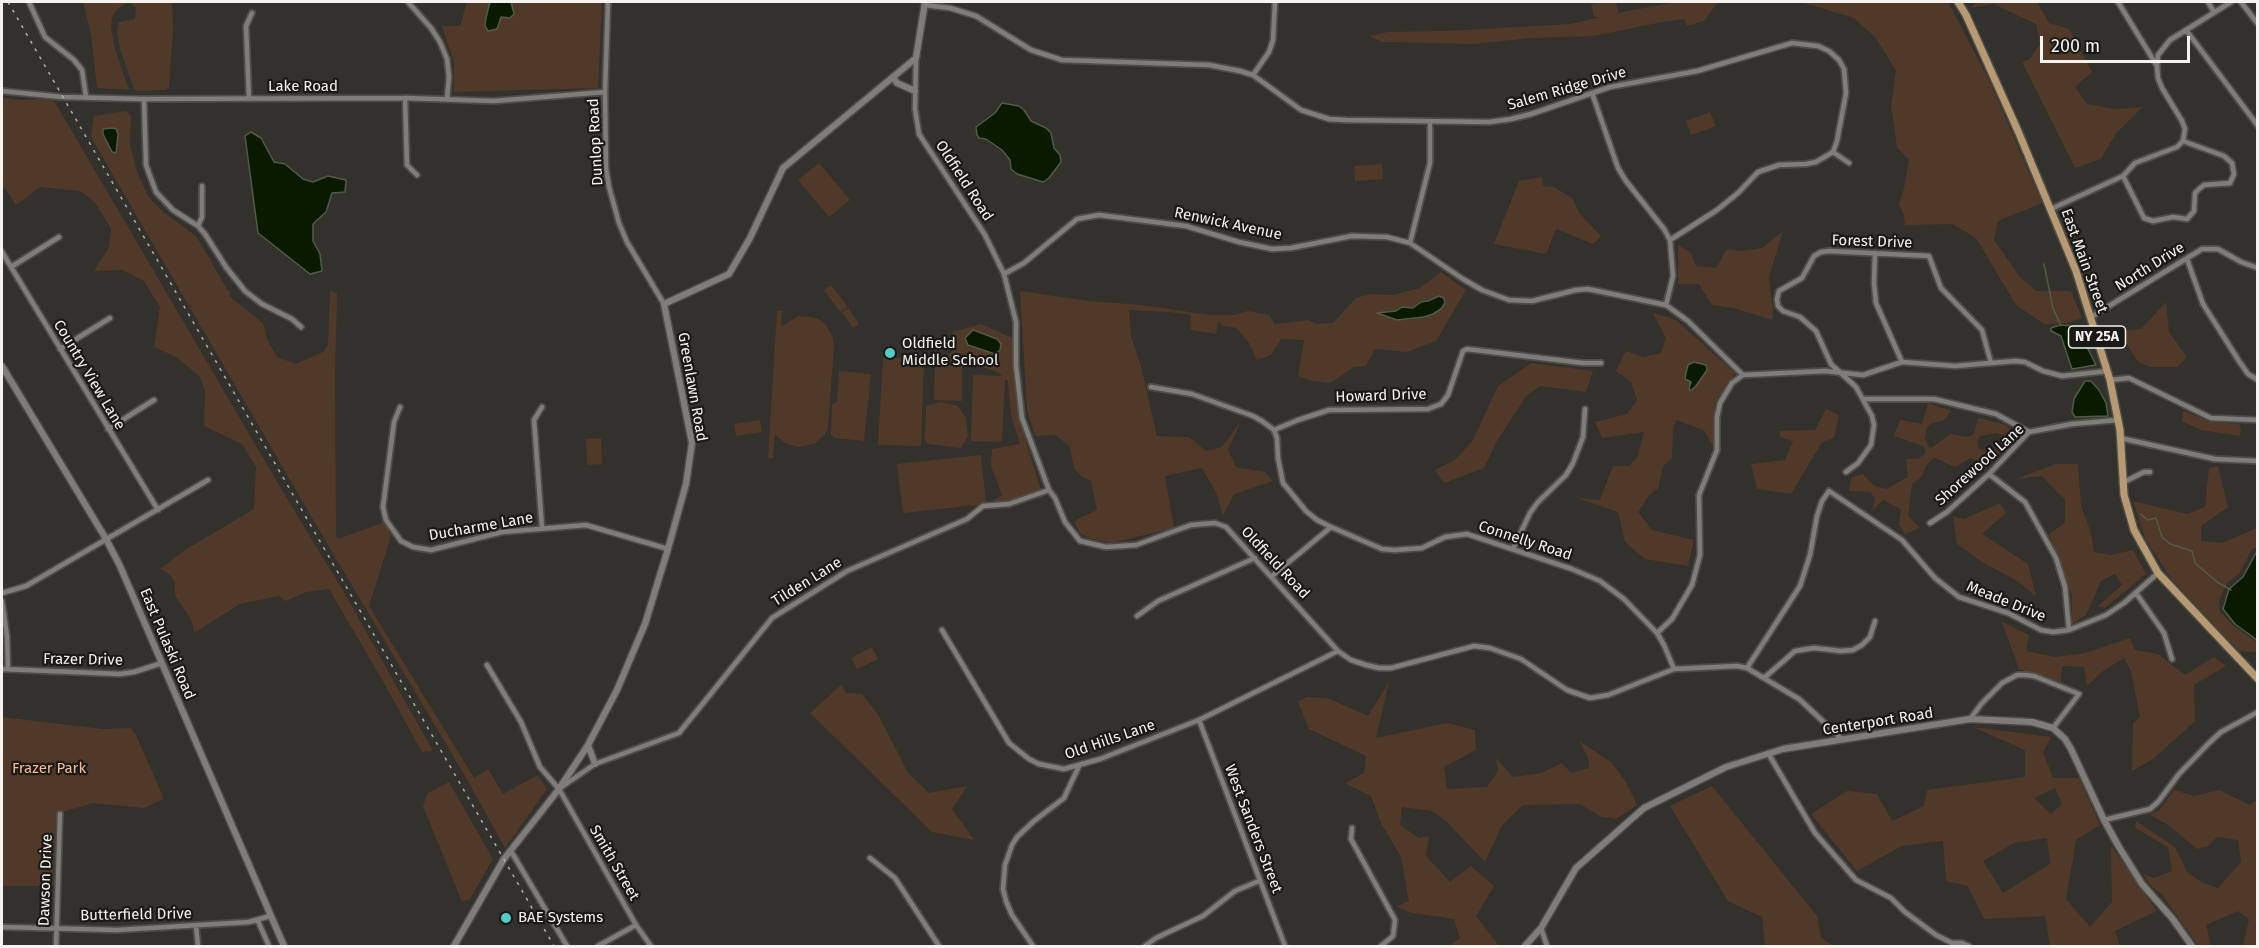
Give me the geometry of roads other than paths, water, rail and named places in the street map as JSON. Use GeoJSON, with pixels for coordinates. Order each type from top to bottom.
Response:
{"type":"FeatureCollection","features":[{"type":"Feature","properties":{"kind":"main road","name":"East Main Street"},"geometry":{"type":"LineString","coordinates":[[1958,2],[1976,36],[2076,271],[2108,371],[2118,420],[2122,483],[2134,530],[2158,573],[2258,679]]}},
{"type":"Feature","properties":{"kind":"main road"},"geometry":{"type":"LineString","coordinates":[[664,304],[729,274],[750,238],[783,168],[916,58],[925,3]]}},
{"type":"Feature","properties":{"kind":"main road"},"geometry":{"type":"LineString","coordinates":[[893,77],[897,83],[915,91]]}},
{"type":"Feature","properties":{"kind":"main road","name":"Greenlawn Road"},"geometry":{"type":"LineString","coordinates":[[454,946],[504,859],[559,789],[588,745],[632,658],[668,549],[686,484],[692,443],[664,304]]}},
{"type":"Feature","properties":{"kind":"main road","name":"East Pulaski Road"},"geometry":{"type":"LineString","coordinates":[[2,366],[106,539],[284,946]]}},
{"type":"Feature","properties":{"kind":"main road","name":"Centerport Road"},"geometry":{"type":"LineString","coordinates":[[1525,946],[1541,928],[1576,868],[1644,808],[1726,767],[1784,749],[1970,719],[2032,722],[2053,728]]}},
{"type":"Feature","properties":{"kind":"main road"},"geometry":{"type":"LineString","coordinates":[[2053,728],[2065,739],[2071,749],[2104,820],[2142,884],[2172,918],[2192,946]]}},
{"type":"Feature","properties":{"kind":"main road"},"geometry":{"type":"LineString","coordinates":[[588,745],[595,764]]}},
{"type":"Feature","properties":{"kind":"street"},"geometry":{"type":"LineString","coordinates":[[29,2],[45,37],[74,60],[82,70],[86,97]]}},
{"type":"Feature","properties":{"kind":"street"},"geometry":{"type":"LineString","coordinates":[[408,2],[440,42],[448,68],[447,99]]}},
{"type":"Feature","properties":{"kind":"street","name":"Dunlop Road"},"geometry":{"type":"LineString","coordinates":[[608,2],[605,92],[606,168],[615,212],[627,242],[664,304]]}},
{"type":"Feature","properties":{"kind":"street"},"geometry":{"type":"LineString","coordinates":[[1253,75],[1269,51],[1275,2]]}},
{"type":"Feature","properties":{"kind":"street"},"geometry":{"type":"LineString","coordinates":[[2118,2],[2157,66]]}},
{"type":"Feature","properties":{"kind":"street"},"geometry":{"type":"LineString","coordinates":[[2208,2],[2214,12]]}},
{"type":"Feature","properties":{"kind":"street"},"geometry":{"type":"LineString","coordinates":[[2050,209],[2123,176],[2135,163],[2177,147],[2183,141],[2185,129],[2182,121],[2162,88],[2157,66],[2158,55],[2163,47],[2186,30],[2231,2]]}},
{"type":"Feature","properties":{"kind":"street"},"geometry":{"type":"LineString","coordinates":[[2241,2],[2258,24]]}},
{"type":"Feature","properties":{"kind":"street","name":"Salem Ridge Drive"},"geometry":{"type":"LineString","coordinates":[[925,3],[975,15],[1031,50],[1062,60],[1209,65],[1253,75],[1301,110],[1329,119],[1430,122],[1489,122],[1511,119],[1627,82],[1661,79],[1697,71],[1780,46],[1791,44],[1818,46],[1829,51],[1839,60],[1846,81],[1838,141],[1833,152]]}},
{"type":"Feature","properties":{"kind":"street"},"geometry":{"type":"LineString","coordinates":[[249,98],[246,26],[252,13]]}},
{"type":"Feature","properties":{"kind":"street"},"geometry":{"type":"LineString","coordinates":[[2186,30],[2258,126]]}},
{"type":"Feature","properties":{"kind":"street","name":"Oldfield Road"},"geometry":{"type":"LineString","coordinates":[[916,58],[915,91],[919,134],[986,235],[1004,274],[1016,322],[1016,364],[1022,418],[1049,490],[1065,522],[1080,541],[1106,547],[1136,545],[1191,525],[1215,523],[1226,527],[1338,651],[1351,660],[1379,668],[1402,666],[1474,646],[1491,648],[1521,659],[1567,690],[1590,698],[1608,695],[1674,669],[1737,666],[1747,668],[1799,699],[1843,740]]}},
{"type":"Feature","properties":{"kind":"street","name":"Lake Road"},"geometry":{"type":"LineString","coordinates":[[2,91],[144,99],[405,98],[494,101],[605,92]]}},
{"type":"Feature","properties":{"kind":"street"},"geometry":{"type":"LineString","coordinates":[[1592,93],[1618,168],[1630,188],[1664,229],[1670,240],[1673,276],[1666,305]]}},
{"type":"Feature","properties":{"kind":"street"},"geometry":{"type":"LineString","coordinates":[[405,98],[407,165],[417,175]]}},
{"type":"Feature","properties":{"kind":"street"},"geometry":{"type":"LineString","coordinates":[[144,99],[144,148],[149,177],[156,192],[172,210],[198,225],[237,283],[262,304],[292,319],[301,327]]}},
{"type":"Feature","properties":{"kind":"street"},"geometry":{"type":"LineString","coordinates":[[1410,243],[1430,163],[1430,122]]}},
{"type":"Feature","properties":{"kind":"street"},"geometry":{"type":"LineString","coordinates":[[2123,176],[2144,218],[2153,221],[2173,217],[2187,219],[2194,211],[2195,193],[2204,185],[2230,183],[2234,169],[2229,159],[2224,156],[2183,141]]}},
{"type":"Feature","properties":{"kind":"street"},"geometry":{"type":"LineString","coordinates":[[1670,240],[1729,201],[1758,172],[1779,165],[1816,162],[1833,152],[1849,163]]}},
{"type":"Feature","properties":{"kind":"street"},"geometry":{"type":"LineString","coordinates":[[198,225],[202,217],[202,186]]}},
{"type":"Feature","properties":{"kind":"street","name":"Renwick Avenue"},"geometry":{"type":"LineString","coordinates":[[1004,274],[1024,263],[1077,219],[1099,214],[1186,226],[1272,249],[1291,248],[1352,236],[1387,237],[1410,243],[1482,290],[1509,300],[1532,301],[1588,289],[1666,305],[1688,321],[1743,375]]}},
{"type":"Feature","properties":{"kind":"street"},"geometry":{"type":"LineString","coordinates":[[11,267],[59,237]]}},
{"type":"Feature","properties":{"kind":"street","name":"North Drive"},"geometry":{"type":"LineString","coordinates":[[2091,317],[2202,249],[2218,249],[2241,262],[2258,268]]}},
{"type":"Feature","properties":{"kind":"street","name":"Country View Lane"},"geometry":{"type":"LineString","coordinates":[[2,252],[158,510]]}},
{"type":"Feature","properties":{"kind":"street","name":"Forest Drive"},"geometry":{"type":"LineString","coordinates":[[1846,472],[1865,454],[1874,436],[1872,416],[1856,387],[1831,364],[1821,339],[1809,323],[1783,311],[1778,306],[1779,291],[1802,279],[1814,256],[1821,252],[1929,256],[1941,288],[1982,330],[1991,363]]}},
{"type":"Feature","properties":{"kind":"street"},"geometry":{"type":"LineString","coordinates":[[1875,254],[1876,303],[1902,362]]}},
{"type":"Feature","properties":{"kind":"street"},"geometry":{"type":"LineString","coordinates":[[2187,259],[2203,304],[2248,374],[2258,380]]}},
{"type":"Feature","properties":{"kind":"street"},"geometry":{"type":"LineString","coordinates":[[60,349],[110,318]]}},
{"type":"Feature","properties":{"kind":"street","name":"Howard Drive"},"geometry":{"type":"LineString","coordinates":[[1274,430],[1329,410],[1428,409],[1441,404],[1448,395],[1463,351],[1467,349],[1582,363],[1601,363]]}},
{"type":"Feature","properties":{"kind":"street"},"geometry":{"type":"LineString","coordinates":[[1657,633],[1678,610],[1692,585],[1700,555],[1699,495],[1717,450],[1717,417],[1720,403],[1732,383],[1743,375],[1825,371],[1863,375],[1902,362],[1956,366],[2025,362],[2043,371],[2062,376],[2108,371]]}},
{"type":"Feature","properties":{"kind":"street"},"geometry":{"type":"LineString","coordinates":[[2110,380],[2129,378],[2211,418],[2258,420]]}},
{"type":"Feature","properties":{"kind":"street"},"geometry":{"type":"LineString","coordinates":[[1151,387],[1192,394],[1253,416],[1274,430]]}},
{"type":"Feature","properties":{"kind":"street"},"geometry":{"type":"LineString","coordinates":[[1863,399],[1934,399],[1996,414],[2029,432]]}},
{"type":"Feature","properties":{"kind":"street"},"geometry":{"type":"LineString","coordinates":[[108,429],[154,400]]}},
{"type":"Feature","properties":{"kind":"street","name":"Ducharme Lane"},"geometry":{"type":"LineString","coordinates":[[400,407],[394,422],[383,507],[386,520],[401,541],[413,547],[431,550],[502,532],[586,525],[668,549]]}},
{"type":"Feature","properties":{"kind":"street"},"geometry":{"type":"LineString","coordinates":[[542,407],[534,420],[542,528]]}},
{"type":"Feature","properties":{"kind":"street"},"geometry":{"type":"LineString","coordinates":[[1513,549],[1530,513],[1566,475],[1573,463],[1583,438],[1585,409]]}},
{"type":"Feature","properties":{"kind":"street","name":"Shorewood Lane"},"geometry":{"type":"LineString","coordinates":[[1930,523],[1947,512],[1989,474],[2029,432],[2072,424],[2118,420]]}},
{"type":"Feature","properties":{"kind":"street","name":"Connelly Road"},"geometry":{"type":"LineString","coordinates":[[1274,430],[1283,483],[1306,511],[1317,520],[1382,549],[1422,548],[1456,534],[1474,536],[1572,569],[1600,581],[1624,599],[1657,633],[1674,669]]}},
{"type":"Feature","properties":{"kind":"street"},"geometry":{"type":"LineString","coordinates":[[2120,438],[2215,459],[2258,460]]}},
{"type":"Feature","properties":{"kind":"street"},"geometry":{"type":"LineString","coordinates":[[2122,483],[2144,472],[2150,472]]}},
{"type":"Feature","properties":{"kind":"street"},"geometry":{"type":"LineString","coordinates":[[1989,474],[2025,502],[2056,558],[2063,576],[2069,630]]}},
{"type":"Feature","properties":{"kind":"street"},"geometry":{"type":"LineString","coordinates":[[2,593],[26,586],[208,480]]}},
{"type":"Feature","properties":{"kind":"street","name":"Tilden Lane"},"geometry":{"type":"LineString","coordinates":[[559,789],[595,764],[679,733],[772,618],[847,571],[968,519],[983,506],[1009,504],[1049,490]]}},
{"type":"Feature","properties":{"kind":"street","name":"Meade Drive"},"geometry":{"type":"LineString","coordinates":[[1747,668],[1800,586],[1808,563],[1817,516],[1822,501],[1829,491],[1902,540],[1935,578],[1959,597],[2008,613],[2041,630],[2053,633],[2069,630],[2106,615],[2158,573]]}},
{"type":"Feature","properties":{"kind":"street"},"geometry":{"type":"LineString","coordinates":[[1272,576],[1331,527]]}},
{"type":"Feature","properties":{"kind":"street"},"geometry":{"type":"LineString","coordinates":[[1137,616],[1158,601],[1255,558]]}},
{"type":"Feature","properties":{"kind":"street"},"geometry":{"type":"LineString","coordinates":[[2136,593],[2164,633],[2172,659]]}},
{"type":"Feature","properties":{"kind":"street"},"geometry":{"type":"LineString","coordinates":[[2,601],[8,636],[5,669]]}},
{"type":"Feature","properties":{"kind":"street"},"geometry":{"type":"LineString","coordinates":[[1764,678],[1786,657],[1796,651],[1814,648],[1853,650],[1870,637],[1875,621]]}},
{"type":"Feature","properties":{"kind":"street","name":"Old Hills Lane"},"geometry":{"type":"LineString","coordinates":[[942,630],[1009,743],[1039,764],[1064,769],[1079,766],[1199,720],[1338,651]]}},
{"type":"Feature","properties":{"kind":"street","name":"Frazer Drive"},"geometry":{"type":"LineString","coordinates":[[5,669],[120,674],[162,663]]}},
{"type":"Feature","properties":{"kind":"street","name":"Smith Street"},"geometry":{"type":"LineString","coordinates":[[487,665],[521,722],[540,767],[559,789],[636,925],[651,946]]}},
{"type":"Feature","properties":{"kind":"street"},"geometry":{"type":"LineString","coordinates":[[1970,719],[2002,683],[2017,675],[2034,676],[2085,696]]}},
{"type":"Feature","properties":{"kind":"street"},"geometry":{"type":"LineString","coordinates":[[2053,728],[2079,694]]}},
{"type":"Feature","properties":{"kind":"street"},"geometry":{"type":"LineString","coordinates":[[2104,820],[2150,809],[2209,743],[2222,732],[2258,711]]}},
{"type":"Feature","properties":{"kind":"street","name":"West Sanders Street"},"geometry":{"type":"LineString","coordinates":[[1199,720],[1285,946]]}},
{"type":"Feature","properties":{"kind":"street"},"geometry":{"type":"LineString","coordinates":[[1768,753],[1815,833],[1856,880],[1891,898],[1905,912],[1953,945],[1962,943],[1969,946]]}},
{"type":"Feature","properties":{"kind":"street"},"geometry":{"type":"LineString","coordinates":[[1034,946],[1012,915],[1006,901],[1003,889],[1005,865],[1017,837],[1064,798],[1079,766]]}},
{"type":"Feature","properties":{"kind":"street","name":"Dawson Drive"},"geometry":{"type":"LineString","coordinates":[[56,946],[60,814]]}},
{"type":"Feature","properties":{"kind":"street"},"geometry":{"type":"LineString","coordinates":[[1352,828],[1351,839],[1395,920],[1394,936],[1381,946]]}},
{"type":"Feature","properties":{"kind":"street"},"geometry":{"type":"LineString","coordinates":[[511,851],[567,946]]}},
{"type":"Feature","properties":{"kind":"street"},"geometry":{"type":"LineString","coordinates":[[870,858],[895,878],[939,946]]}},
{"type":"Feature","properties":{"kind":"street"},"geometry":{"type":"LineString","coordinates":[[1145,946],[1155,938],[1203,916],[1235,891],[1259,880]]}},
{"type":"Feature","properties":{"kind":"street","name":"Butterfield Drive"},"geometry":{"type":"LineString","coordinates":[[2,927],[117,930],[258,921],[270,916]]}},
{"type":"Feature","properties":{"kind":"street"},"geometry":{"type":"LineString","coordinates":[[258,921],[269,946]]}},
{"type":"Feature","properties":{"kind":"street"},"geometry":{"type":"LineString","coordinates":[[598,946],[636,925]]}},
{"type":"Feature","properties":{"kind":"street"},"geometry":{"type":"LineString","coordinates":[[196,926],[198,946]]}},
{"type":"Feature","properties":{"kind":"street"},"geometry":{"type":"LineString","coordinates":[[1541,928],[1546,946]]}},
{"type":"Feature","properties":{"kind":"waterway"},"geometry":{"type":"LineString","coordinates":[[2044,264],[2053,308],[2061,326]]}},
{"type":"Feature","properties":{"kind":"waterway"},"geometry":{"type":"LineString","coordinates":[[2141,514],[2147,520],[2156,518],[2162,537],[2170,544],[2192,551],[2195,563],[2217,582],[2231,590]]}},
{"type":"Feature","properties":{"kind":"railway"},"geometry":{"type":"LineString","coordinates":[[8,2],[554,946]]}},
{"type":"Feature","properties":{"kind":"place","name":"Oldfield Middle School"},"geometry":{"type":"Point","coordinates":[890,353]}},
{"type":"Feature","properties":{"kind":"place","name":"BAE Systems"},"geometry":{"type":"Point","coordinates":[506,918]}},
{"type":"Feature","properties":{"kind":"park label","name":"Frazer Park"},"geometry":{"type":"Point","coordinates":[49,769]}}]}
